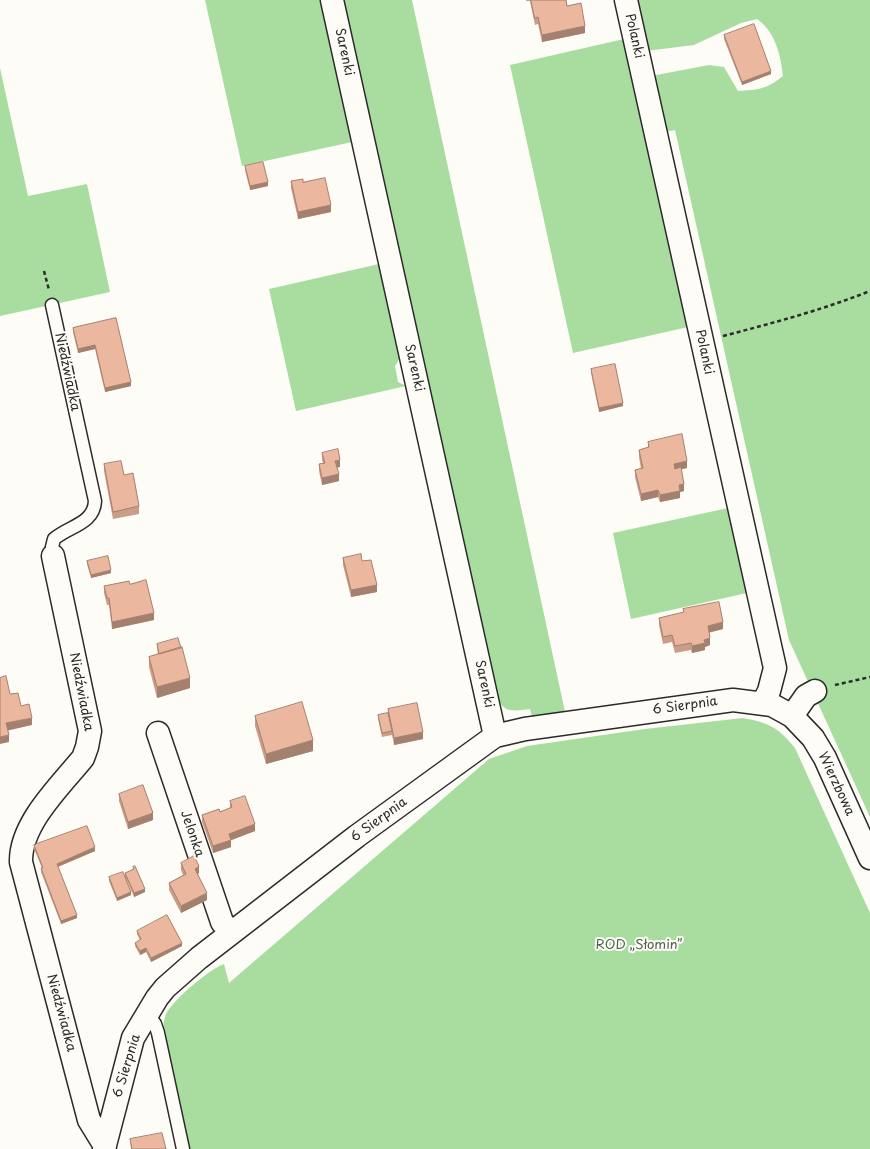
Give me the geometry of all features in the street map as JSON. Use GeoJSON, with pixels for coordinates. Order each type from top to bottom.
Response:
{"type":"FeatureCollection","features":[{"type":"Feature","properties":{"kind":"street","name":"Sarenki"},"geometry":{"type":"LineString","coordinates":[[332,0],[495,736]]}},
{"type":"Feature","properties":{"kind":"street","name":"Polanki"},"geometry":{"type":"LineString","coordinates":[[626,0],[775,668],[769,691],[763,703]]}},
{"type":"Feature","properties":{"kind":"street","name":"Niedźwiadka"},"geometry":{"type":"LineString","coordinates":[[53,556],[90,732],[83,758],[32,822],[21,851],[21,862],[89,1120],[105,1148]]}},
{"type":"Feature","properties":{"kind":"street"},"geometry":{"type":"LineString","coordinates":[[792,716],[806,696],[815,691]]}},
{"type":"Feature","properties":{"kind":"street","name":"6 Sierpnia"},"geometry":{"type":"LineString","coordinates":[[105,1148],[126,1058],[133,1038],[157,998],[175,978],[230,933],[357,836],[495,736],[525,729],[733,700],[763,703],[792,716]]}},
{"type":"Feature","properties":{"kind":"street","name":"Wierzbowa"},"geometry":{"type":"LineString","coordinates":[[792,716],[813,738],[825,758],[870,858]]}},
{"type":"Feature","properties":{"kind":"street","name":"Jelonka"},"geometry":{"type":"LineString","coordinates":[[158,733],[222,922],[230,933]]}},
{"type":"Feature","properties":{"kind":"lane","name":"Niedźwiadka"},"geometry":{"type":"LineString","coordinates":[[52,305],[95,501],[94,511],[88,519],[54,538],[52,547],[53,556]]}},
{"type":"Feature","properties":{"kind":"lane"},"geometry":{"type":"LineString","coordinates":[[147,1014],[155,1024],[158,1033],[183,1149]]}},
{"type":"Feature","properties":{"kind":"path"},"geometry":{"type":"LineString","coordinates":[[702,340],[786,320],[870,291]]}},
{"type":"Feature","properties":{"kind":"path"},"geometry":{"type":"LineString","coordinates":[[815,691],[870,677]]}},
{"type":"Feature","properties":{"kind":"green space"},"geometry":{"type":"Polygon","coordinates":[[[205,0],[321,0],[352,142],[242,166],[205,0]]]}},
{"type":"Feature","properties":{"kind":"green space"},"geometry":{"type":"Polygon","coordinates":[[[341,0],[412,0],[565,712],[532,717],[530,709],[506,709],[500,702],[491,680],[341,0]]]}},
{"type":"Feature","properties":{"kind":"green space"},"geometry":{"type":"Polygon","coordinates":[[[635,0],[870,0],[870,817],[789,640],[675,130],[664,132],[651,76],[709,65],[724,67],[738,91],[757,89],[772,84],[783,76],[779,52],[773,37],[757,19],[741,23],[694,45],[646,51],[635,0]]]}},
{"type":"Feature","properties":{"kind":"green space"},"geometry":{"type":"Polygon","coordinates":[[[624,39],[688,327],[573,353],[510,65],[624,39]]]}},
{"type":"Feature","properties":{"kind":"green space"},"geometry":{"type":"Polygon","coordinates":[[[0,68],[28,196],[87,184],[110,292],[0,316],[0,68]]]}},
{"type":"Feature","properties":{"kind":"green space"},"geometry":{"type":"Polygon","coordinates":[[[379,264],[400,358],[395,366],[398,382],[406,386],[296,411],[269,289],[379,264]]]}},
{"type":"Feature","properties":{"kind":"green space"},"geometry":{"type":"Polygon","coordinates":[[[728,508],[747,593],[631,619],[613,533],[728,508]]]}},
{"type":"Feature","properties":{"kind":"green space","name":"ROD „Słomin”"},"geometry":{"type":"Polygon","coordinates":[[[743,718],[760,722],[772,727],[783,735],[795,748],[870,913],[870,1149],[188,1149],[163,1030],[167,1012],[171,1006],[201,978],[224,964],[229,983],[489,759],[527,746],[645,729],[743,718]]]}},
{"type":"Feature","properties":{"kind":"building"},"geometry":{"type":"Polygon","coordinates":[[[531,0],[566,0],[567,6],[581,3],[585,26],[542,35],[538,17],[535,18],[531,0]]]}},
{"type":"Feature","properties":{"kind":"building"},"geometry":{"type":"Polygon","coordinates":[[[754,24],[771,71],[742,82],[724,35],[754,24]]]}},
{"type":"Feature","properties":{"kind":"building"},"geometry":{"type":"Polygon","coordinates":[[[263,162],[268,182],[250,186],[245,166],[263,162]]]}},
{"type":"Feature","properties":{"kind":"building"},"geometry":{"type":"Polygon","coordinates":[[[325,178],[331,205],[298,212],[291,181],[303,179],[303,182],[325,178]]]}},
{"type":"Feature","properties":{"kind":"building"},"geometry":{"type":"Polygon","coordinates":[[[116,318],[131,382],[105,388],[95,345],[78,349],[73,328],[116,318]]]}},
{"type":"Feature","properties":{"kind":"building"},"geometry":{"type":"Polygon","coordinates":[[[615,364],[623,403],[599,408],[591,369],[615,364]]]}},
{"type":"Feature","properties":{"kind":"building"},"geometry":{"type":"Polygon","coordinates":[[[682,434],[687,461],[674,464],[675,469],[681,467],[684,484],[679,485],[680,491],[660,495],[658,490],[641,494],[635,470],[643,468],[639,450],[649,447],[648,442],[682,434]]]}},
{"type":"Feature","properties":{"kind":"building"},"geometry":{"type":"Polygon","coordinates":[[[338,449],[340,460],[335,461],[339,474],[322,478],[319,464],[325,463],[322,453],[338,449]]]}},
{"type":"Feature","properties":{"kind":"building"},"geometry":{"type":"Polygon","coordinates":[[[121,461],[124,475],[133,473],[139,506],[113,512],[104,464],[121,461]]]}},
{"type":"Feature","properties":{"kind":"building"},"geometry":{"type":"Polygon","coordinates":[[[361,554],[362,561],[371,560],[377,585],[351,590],[343,558],[361,554]]]}},
{"type":"Feature","properties":{"kind":"building"},"geometry":{"type":"Polygon","coordinates":[[[108,556],[111,570],[91,575],[87,561],[108,556]]]}},
{"type":"Feature","properties":{"kind":"building"},"geometry":{"type":"Polygon","coordinates":[[[146,580],[154,613],[112,622],[109,598],[107,598],[104,586],[129,581],[130,584],[146,580]]]}},
{"type":"Feature","properties":{"kind":"building"},"geometry":{"type":"Polygon","coordinates":[[[719,602],[723,622],[708,626],[710,638],[704,640],[705,643],[692,646],[691,643],[675,646],[672,635],[663,637],[659,618],[684,612],[683,609],[719,602]]]}},
{"type":"Feature","properties":{"kind":"building"},"geometry":{"type":"Polygon","coordinates":[[[178,638],[181,648],[159,654],[157,644],[178,638]]]}},
{"type":"Feature","properties":{"kind":"building"},"geometry":{"type":"Polygon","coordinates":[[[182,647],[190,678],[157,687],[149,657],[182,647]]]}},
{"type":"Feature","properties":{"kind":"building"},"geometry":{"type":"Polygon","coordinates":[[[6,676],[10,694],[18,693],[21,706],[29,704],[32,718],[6,723],[9,735],[0,737],[0,678],[6,676]]]}},
{"type":"Feature","properties":{"kind":"building"},"geometry":{"type":"Polygon","coordinates":[[[302,702],[313,740],[266,754],[255,716],[302,702]]]}},
{"type":"Feature","properties":{"kind":"building"},"geometry":{"type":"Polygon","coordinates":[[[417,703],[423,732],[394,738],[388,709],[417,703]]]}},
{"type":"Feature","properties":{"kind":"building"},"geometry":{"type":"Polygon","coordinates":[[[388,713],[392,731],[382,733],[378,715],[388,713]]]}},
{"type":"Feature","properties":{"kind":"building"},"geometry":{"type":"Polygon","coordinates":[[[143,785],[153,813],[128,822],[119,794],[143,785]]]}},
{"type":"Feature","properties":{"kind":"building"},"geometry":{"type":"Polygon","coordinates":[[[245,796],[255,824],[229,834],[231,840],[213,846],[202,815],[219,809],[220,812],[232,807],[230,801],[245,796]]]}},
{"type":"Feature","properties":{"kind":"building"},"geometry":{"type":"Polygon","coordinates":[[[87,826],[95,847],[57,864],[77,915],[61,921],[34,845],[87,826]]]}},
{"type":"Feature","properties":{"kind":"building"},"geometry":{"type":"Polygon","coordinates":[[[194,856],[199,866],[195,869],[207,893],[181,906],[169,883],[186,874],[181,863],[194,856]]]}},
{"type":"Feature","properties":{"kind":"building"},"geometry":{"type":"Polygon","coordinates":[[[135,866],[145,889],[134,893],[125,873],[134,869],[133,867],[135,866]]]}},
{"type":"Feature","properties":{"kind":"building"},"geometry":{"type":"Polygon","coordinates":[[[123,872],[131,892],[117,898],[109,877],[123,872]]]}},
{"type":"Feature","properties":{"kind":"building"},"geometry":{"type":"Polygon","coordinates":[[[167,915],[182,943],[151,958],[146,948],[140,951],[135,943],[141,939],[137,931],[167,915]]]}},
{"type":"Feature","properties":{"kind":"building"},"geometry":{"type":"Polygon","coordinates":[[[162,1133],[166,1149],[132,1149],[130,1139],[162,1133]]]}}]}
